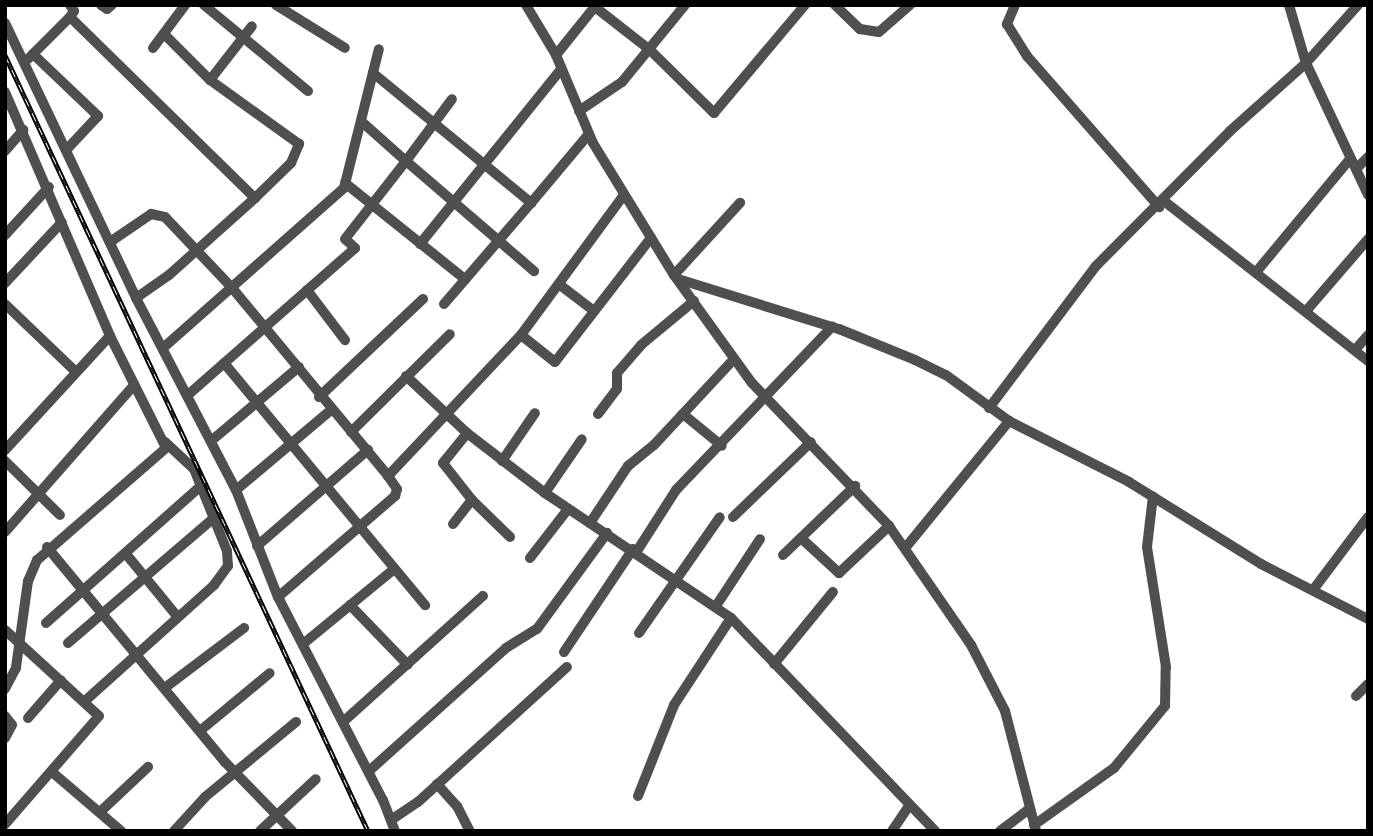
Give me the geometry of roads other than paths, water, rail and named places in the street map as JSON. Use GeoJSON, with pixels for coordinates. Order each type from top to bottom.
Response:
{"type":"FeatureCollection","features":[{"type":"Feature","properties":{"kind":"street"},"geometry":{"type":"LineString","coordinates":[[101,5],[107,9],[112,5]]}},
{"type":"Feature","properties":{"kind":"street"},"geometry":{"type":"LineString","coordinates":[[153,48],[186,5]]}},
{"type":"Feature","properties":{"kind":"street"},"geometry":{"type":"LineString","coordinates":[[204,5],[309,91]]}},
{"type":"Feature","properties":{"kind":"street"},"geometry":{"type":"LineString","coordinates":[[526,5],[556,55],[589,134],[623,196],[676,277],[734,359],[766,398],[855,486],[890,526],[994,686],[1012,735],[1035,828],[1114,768],[1164,706],[1166,667],[1147,547],[1153,496]]}},
{"type":"Feature","properties":{"kind":"street"},"geometry":{"type":"LineString","coordinates":[[556,55],[596,6],[650,50],[717,113],[805,5]]}},
{"type":"Feature","properties":{"kind":"street"},"geometry":{"type":"LineString","coordinates":[[835,5],[860,29],[879,32],[910,5]]}},
{"type":"Feature","properties":{"kind":"street"},"geometry":{"type":"LineString","coordinates":[[1015,5],[1007,24],[1027,56],[1161,204],[1258,271],[1368,361]]}},
{"type":"Feature","properties":{"kind":"street"},"geometry":{"type":"LineString","coordinates":[[1290,5],[1306,63],[1368,195]]}},
{"type":"Feature","properties":{"kind":"street"},"geometry":{"type":"LineString","coordinates":[[989,408],[1096,266],[1161,204],[1230,131],[1306,63],[1358,5]]}},
{"type":"Feature","properties":{"kind":"street"},"geometry":{"type":"LineString","coordinates":[[283,7],[345,48]]}},
{"type":"Feature","properties":{"kind":"street"},"geometry":{"type":"LineString","coordinates":[[579,111],[622,82],[650,50],[680,7]]}},
{"type":"Feature","properties":{"kind":"street"},"geometry":{"type":"LineString","coordinates":[[29,58],[72,9],[255,198]]}},
{"type":"Feature","properties":{"kind":"street"},"geometry":{"type":"LineString","coordinates":[[5,23],[29,58],[66,149],[136,298],[189,394],[236,490],[278,597],[344,721],[393,825],[567,667]]}},
{"type":"Feature","properties":{"kind":"street"},"geometry":{"type":"LineString","coordinates":[[210,80],[252,26]]}},
{"type":"Feature","properties":{"kind":"street"},"geometry":{"type":"LineString","coordinates":[[136,298],[198,249],[255,198],[291,163],[299,144],[210,80],[164,34]]}},
{"type":"Feature","properties":{"kind":"street"},"geometry":{"type":"LineString","coordinates":[[163,348],[233,289],[345,184],[379,49]]}},
{"type":"Feature","properties":{"kind":"street"},"geometry":{"type":"LineString","coordinates":[[29,58],[98,116],[66,149]]}},
{"type":"Feature","properties":{"kind":"street"},"geometry":{"type":"LineString","coordinates":[[420,244],[454,198],[484,166],[561,68]]}},
{"type":"Feature","properties":{"kind":"street"},"geometry":{"type":"LineString","coordinates":[[373,73],[531,203]]}},
{"type":"Feature","properties":{"kind":"street"},"geometry":{"type":"LineString","coordinates":[[5,92],[49,187],[110,336],[134,385],[165,442],[194,469],[214,518],[228,566],[220,579],[86,700]]}},
{"type":"Feature","properties":{"kind":"street"},"geometry":{"type":"LineString","coordinates":[[189,394],[355,248],[345,239],[452,99]]}},
{"type":"Feature","properties":{"kind":"street"},"geometry":{"type":"LineString","coordinates":[[362,122],[454,198],[534,271]]}},
{"type":"Feature","properties":{"kind":"street"},"geometry":{"type":"LineString","coordinates":[[5,151],[23,130]]}},
{"type":"Feature","properties":{"kind":"street"},"geometry":{"type":"LineString","coordinates":[[444,304],[589,134]]}},
{"type":"Feature","properties":{"kind":"street"},"geometry":{"type":"LineString","coordinates":[[1258,271],[1353,164],[1368,157]]}},
{"type":"Feature","properties":{"kind":"street"},"geometry":{"type":"LineString","coordinates":[[345,184],[465,279]]}},
{"type":"Feature","properties":{"kind":"street"},"geometry":{"type":"LineString","coordinates":[[5,235],[49,187]]}},
{"type":"Feature","properties":{"kind":"street"},"geometry":{"type":"LineString","coordinates":[[388,476],[521,335],[623,196]]}},
{"type":"Feature","properties":{"kind":"street"},"geometry":{"type":"LineString","coordinates":[[676,277],[740,203]]}},
{"type":"Feature","properties":{"kind":"street"},"geometry":{"type":"LineString","coordinates":[[110,242],[159,213],[198,249],[233,289],[299,367],[319,397],[368,450],[397,493],[278,597]]}},
{"type":"Feature","properties":{"kind":"street"},"geometry":{"type":"LineString","coordinates":[[5,283],[62,222]]}},
{"type":"Feature","properties":{"kind":"street"},"geometry":{"type":"LineString","coordinates":[[521,335],[555,362],[651,238]]}},
{"type":"Feature","properties":{"kind":"street"},"geometry":{"type":"LineString","coordinates":[[1307,310],[1368,239]]}},
{"type":"Feature","properties":{"kind":"street"},"geometry":{"type":"LineString","coordinates":[[676,277],[832,327],[946,375],[1009,421],[1153,496],[1225,543],[1368,619]]}},
{"type":"Feature","properties":{"kind":"street"},"geometry":{"type":"LineString","coordinates":[[560,285],[594,311]]}},
{"type":"Feature","properties":{"kind":"street"},"geometry":{"type":"LineString","coordinates":[[307,290],[345,340]]}},
{"type":"Feature","properties":{"kind":"street"},"geometry":{"type":"LineString","coordinates":[[319,397],[423,299]]}},
{"type":"Feature","properties":{"kind":"street"},"geometry":{"type":"LineString","coordinates":[[598,414],[617,389],[617,373],[633,355],[694,301]]}},
{"type":"Feature","properties":{"kind":"street"},"geometry":{"type":"LineString","coordinates":[[5,304],[75,371]]}},
{"type":"Feature","properties":{"kind":"street"},"geometry":{"type":"LineString","coordinates":[[564,652],[676,490],[722,446],[832,327]]}},
{"type":"Feature","properties":{"kind":"street"},"geometry":{"type":"LineString","coordinates":[[351,432],[450,334]]}},
{"type":"Feature","properties":{"kind":"street"},"geometry":{"type":"LineString","coordinates":[[1355,350],[1368,335]]}},
{"type":"Feature","properties":{"kind":"street"},"geometry":{"type":"LineString","coordinates":[[5,450],[110,336]]}},
{"type":"Feature","properties":{"kind":"street"},"geometry":{"type":"LineString","coordinates":[[590,523],[628,466],[683,414],[734,359]]}},
{"type":"Feature","properties":{"kind":"street"},"geometry":{"type":"LineString","coordinates":[[224,363],[357,528],[425,605]]}},
{"type":"Feature","properties":{"kind":"street"},"geometry":{"type":"LineString","coordinates":[[211,441],[299,367]]}},
{"type":"Feature","properties":{"kind":"street"},"geometry":{"type":"LineString","coordinates":[[406,376],[445,414],[502,461],[568,509],[635,550],[731,618],[908,807],[935,831]]}},
{"type":"Feature","properties":{"kind":"street"},"geometry":{"type":"LineString","coordinates":[[5,532],[134,385]]}},
{"type":"Feature","properties":{"kind":"street"},"geometry":{"type":"LineString","coordinates":[[236,490],[331,410]]}},
{"type":"Feature","properties":{"kind":"street"},"geometry":{"type":"LineString","coordinates":[[502,461],[535,413]]}},
{"type":"Feature","properties":{"kind":"street"},"geometry":{"type":"LineString","coordinates":[[683,414],[722,446]]}},
{"type":"Feature","properties":{"kind":"street"},"geometry":{"type":"LineString","coordinates":[[906,547],[1009,421]]}},
{"type":"Feature","properties":{"kind":"street"},"geometry":{"type":"LineString","coordinates":[[467,433],[443,463],[472,500],[510,537]]}},
{"type":"Feature","properties":{"kind":"street"},"geometry":{"type":"LineString","coordinates":[[545,493],[582,439]]}},
{"type":"Feature","properties":{"kind":"street"},"geometry":{"type":"LineString","coordinates":[[5,689],[16,668],[28,580],[47,547],[161,456],[165,442]]}},
{"type":"Feature","properties":{"kind":"street"},"geometry":{"type":"LineString","coordinates":[[733,517],[811,442]]}},
{"type":"Feature","properties":{"kind":"street"},"geometry":{"type":"LineString","coordinates":[[257,546],[368,450]]}},
{"type":"Feature","properties":{"kind":"street"},"geometry":{"type":"LineString","coordinates":[[5,461],[42,493],[60,515]]}},
{"type":"Feature","properties":{"kind":"street"},"geometry":{"type":"LineString","coordinates":[[46,623],[201,486]]}},
{"type":"Feature","properties":{"kind":"street"},"geometry":{"type":"LineString","coordinates":[[783,555],[855,486]]}},
{"type":"Feature","properties":{"kind":"street"},"geometry":{"type":"LineString","coordinates":[[453,524],[472,500]]}},
{"type":"Feature","properties":{"kind":"street"},"geometry":{"type":"LineString","coordinates":[[530,558],[568,509]]}},
{"type":"Feature","properties":{"kind":"street"},"geometry":{"type":"LineString","coordinates":[[639,633],[720,517]]}},
{"type":"Feature","properties":{"kind":"street"},"geometry":{"type":"LineString","coordinates":[[1313,590],[1368,517]]}},
{"type":"Feature","properties":{"kind":"street"},"geometry":{"type":"LineString","coordinates":[[68,643],[214,518]]}},
{"type":"Feature","properties":{"kind":"street"},"geometry":{"type":"LineString","coordinates":[[801,538],[839,573],[890,526]]}},
{"type":"Feature","properties":{"kind":"street"},"geometry":{"type":"LineString","coordinates":[[369,771],[506,648],[537,629],[607,533]]}},
{"type":"Feature","properties":{"kind":"street"},"geometry":{"type":"LineString","coordinates":[[716,606],[760,539]]}},
{"type":"Feature","properties":{"kind":"street"},"geometry":{"type":"LineString","coordinates":[[47,547],[137,652],[234,772],[292,831]]}},
{"type":"Feature","properties":{"kind":"street"},"geometry":{"type":"LineString","coordinates":[[126,554],[177,616]]}},
{"type":"Feature","properties":{"kind":"street"},"geometry":{"type":"LineString","coordinates":[[303,644],[393,570]]}},
{"type":"Feature","properties":{"kind":"street"},"geometry":{"type":"LineString","coordinates":[[774,664],[833,592]]}},
{"type":"Feature","properties":{"kind":"street"},"geometry":{"type":"LineString","coordinates":[[344,721],[483,596]]}},
{"type":"Feature","properties":{"kind":"street"},"geometry":{"type":"LineString","coordinates":[[350,605],[408,665]]}},
{"type":"Feature","properties":{"kind":"street"},"geometry":{"type":"LineString","coordinates":[[638,796],[674,705],[731,618]]}},
{"type":"Feature","properties":{"kind":"street"},"geometry":{"type":"LineString","coordinates":[[166,687],[244,628]]}},
{"type":"Feature","properties":{"kind":"street"},"geometry":{"type":"LineString","coordinates":[[5,630],[97,712],[96,722],[5,824]]}},
{"type":"Feature","properties":{"kind":"street"},"geometry":{"type":"LineString","coordinates":[[201,730],[270,673]]}},
{"type":"Feature","properties":{"kind":"street"},"geometry":{"type":"LineString","coordinates":[[28,718],[61,680]]}},
{"type":"Feature","properties":{"kind":"street"},"geometry":{"type":"LineString","coordinates":[[1356,696],[1368,684]]}},
{"type":"Feature","properties":{"kind":"street"},"geometry":{"type":"LineString","coordinates":[[5,716],[12,725],[5,738]]}},
{"type":"Feature","properties":{"kind":"street"},"geometry":{"type":"LineString","coordinates":[[174,831],[234,772],[296,722]]}},
{"type":"Feature","properties":{"kind":"street"},"geometry":{"type":"LineString","coordinates":[[100,812],[148,767]]}},
{"type":"Feature","properties":{"kind":"street"},"geometry":{"type":"LineString","coordinates":[[52,772],[121,831]]}},
{"type":"Feature","properties":{"kind":"street"},"geometry":{"type":"LineString","coordinates":[[260,831],[316,779]]}},
{"type":"Feature","properties":{"kind":"street"},"geometry":{"type":"LineString","coordinates":[[437,784],[457,806],[470,831]]}},
{"type":"Feature","properties":{"kind":"street"},"geometry":{"type":"LineString","coordinates":[[892,831],[908,807]]}},
{"type":"Feature","properties":{"kind":"street"},"geometry":{"type":"LineString","coordinates":[[1000,831],[1029,809]]}},
{"type":"Feature","properties":{"kind":"railway"},"geometry":{"type":"LineString","coordinates":[[5,55],[368,831]]}}]}
